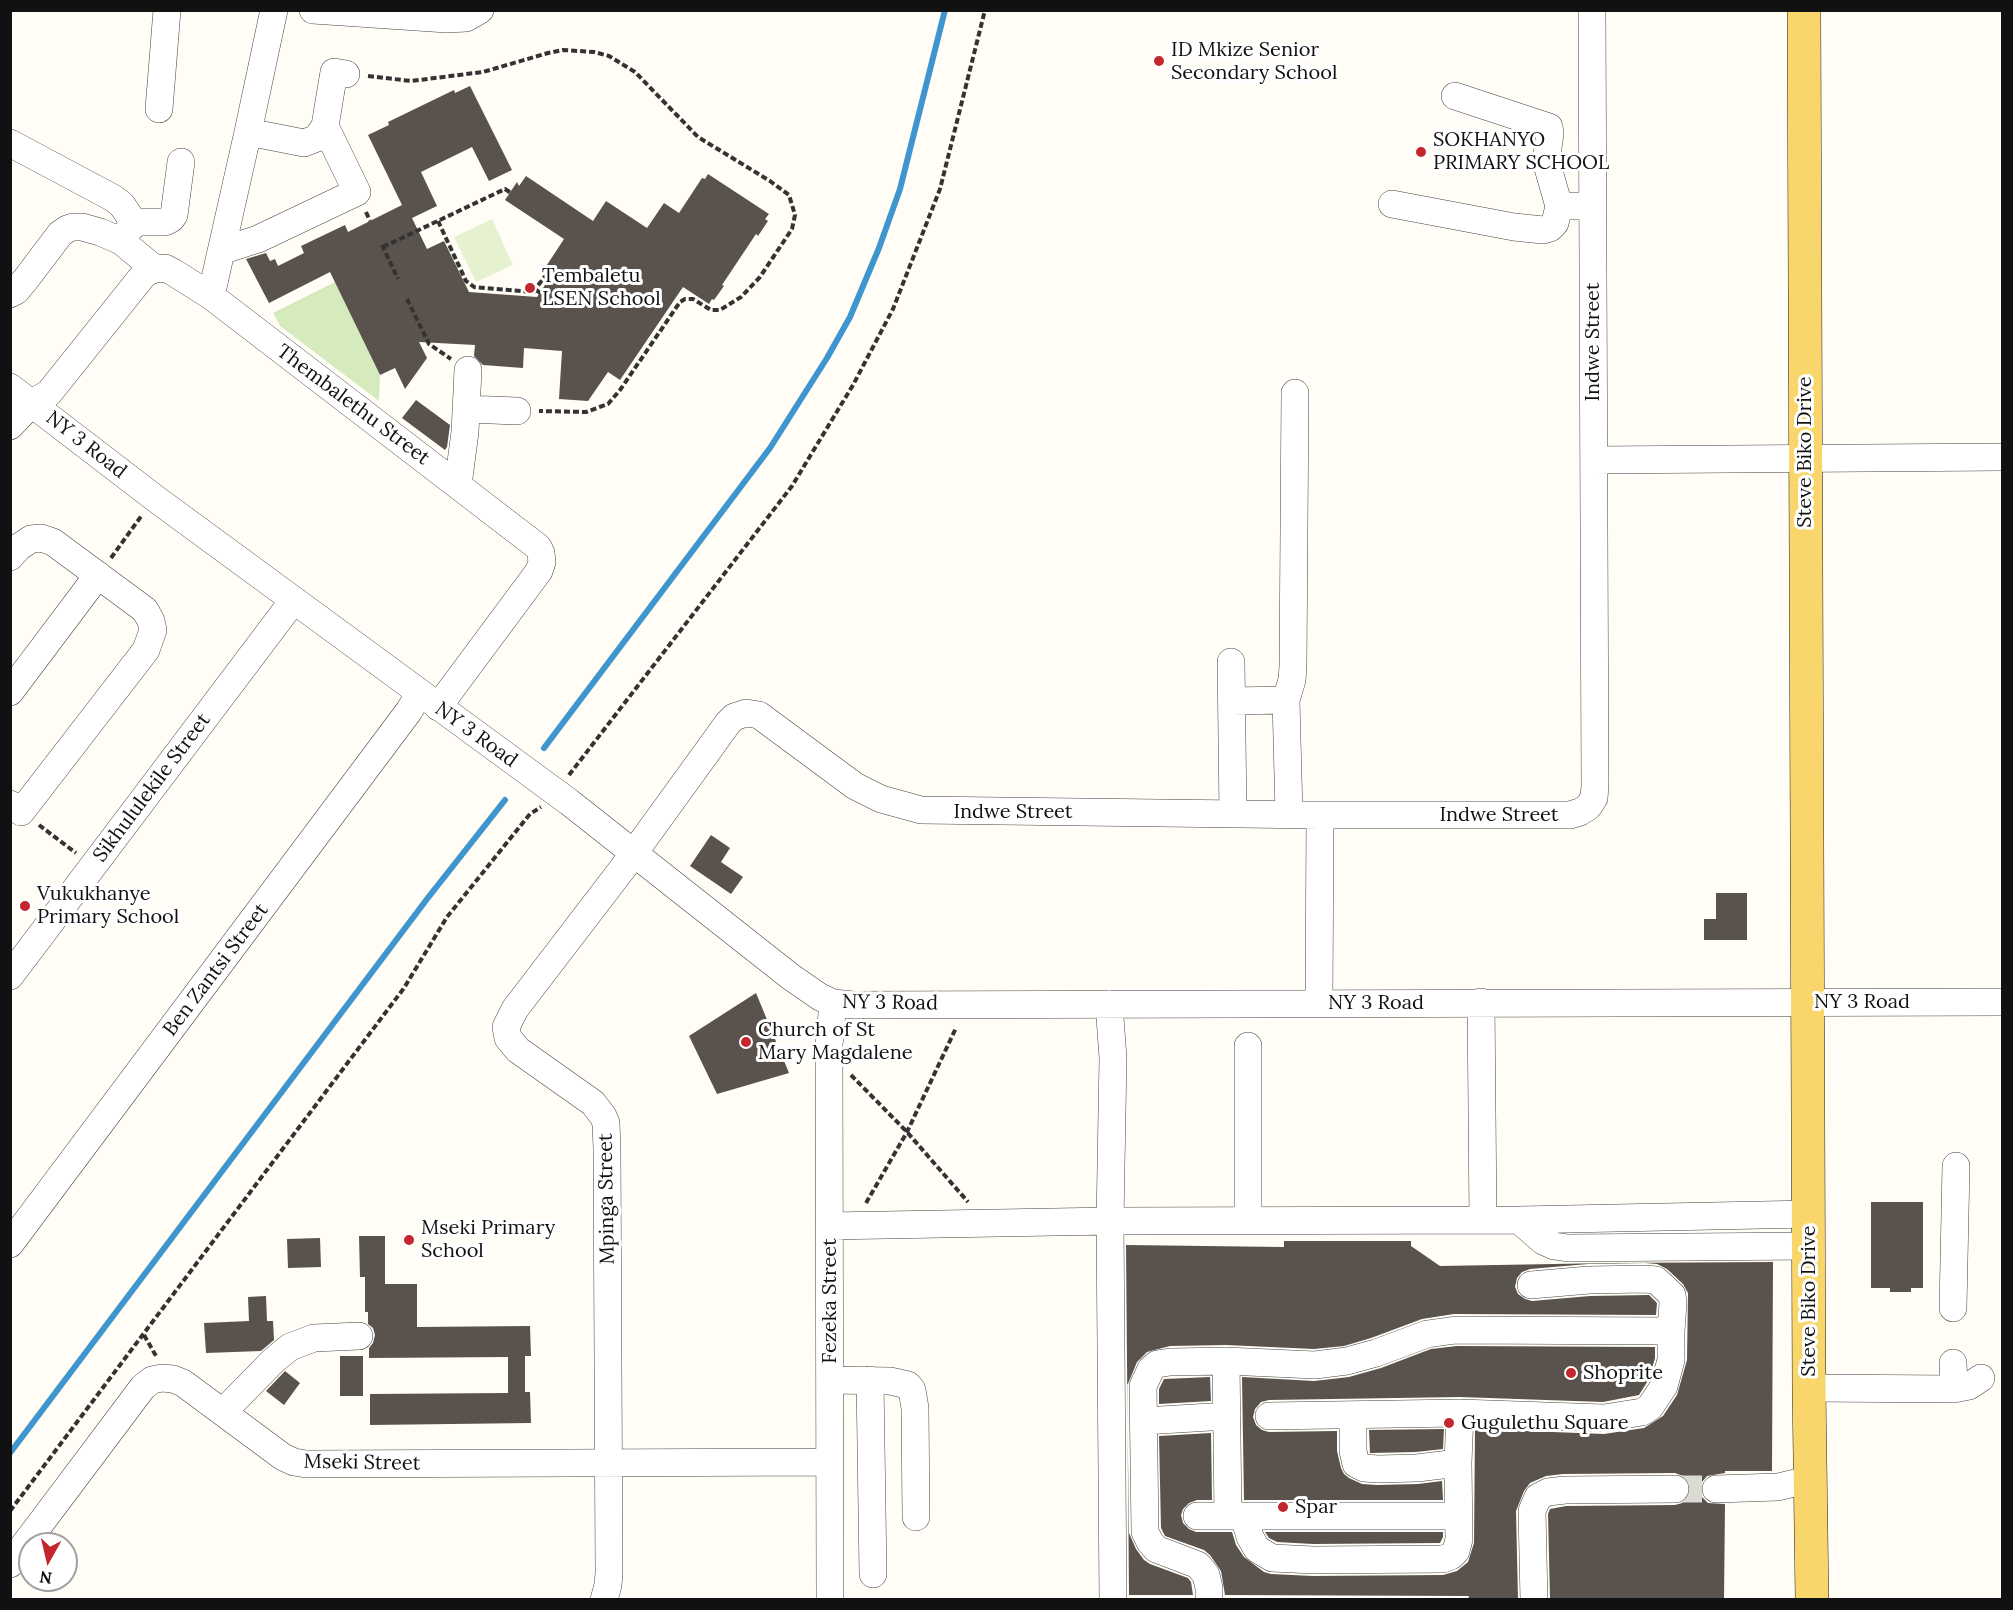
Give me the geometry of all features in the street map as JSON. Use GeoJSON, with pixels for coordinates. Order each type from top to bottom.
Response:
{"type":"FeatureCollection","features":[{"type":"Feature","properties":{"kind":"main road","name":"Steve Biko Drive"},"geometry":{"type":"LineString","coordinates":[[1803,10],[1809,1388],[1812,1599]]}},
{"type":"Feature","properties":{"kind":"street"},"geometry":{"type":"LineString","coordinates":[[159,109],[167,10]]}},
{"type":"Feature","properties":{"kind":"street"},"geometry":{"type":"LineString","coordinates":[[211,296],[274,10]]}},
{"type":"Feature","properties":{"kind":"street"},"geometry":{"type":"LineString","coordinates":[[313,10],[447,19],[466,18],[480,10]]}},
{"type":"Feature","properties":{"kind":"street","name":"Indwe Street"},"geometry":{"type":"LineString","coordinates":[[746,712],[765,718],[855,786],[899,805],[921,810],[1320,815],[1570,814],[1588,807],[1594,798],[1595,786],[1592,10]]}},
{"type":"Feature","properties":{"kind":"street"},"geometry":{"type":"LineString","coordinates":[[248,132],[304,142],[317,138],[325,126],[334,72],[346,74]]}},
{"type":"Feature","properties":{"kind":"street"},"geometry":{"type":"LineString","coordinates":[[1392,204],[1514,227],[1543,230],[1555,224],[1559,206],[1546,161],[1549,127],[1455,96]]}},
{"type":"Feature","properties":{"kind":"street"},"geometry":{"type":"LineString","coordinates":[[221,251],[258,239],[357,192],[325,126]]}},
{"type":"Feature","properties":{"kind":"street"},"geometry":{"type":"LineString","coordinates":[[10,143],[122,205],[128,232],[155,269],[138,279],[49,393],[32,404],[10,426]]}},
{"type":"Feature","properties":{"kind":"street"},"geometry":{"type":"LineString","coordinates":[[10,294],[26,279],[66,229],[82,227],[100,232],[128,232],[137,222],[165,222],[171,219],[174,215],[181,162]]}},
{"type":"Feature","properties":{"kind":"street"},"geometry":{"type":"LineString","coordinates":[[1559,206],[1593,206]]}},
{"type":"Feature","properties":{"kind":"street","name":"Thembalethu Street"},"geometry":{"type":"LineString","coordinates":[[155,269],[165,268],[211,296],[533,542],[541,553],[542,562],[539,571],[428,700]]}},
{"type":"Feature","properties":{"kind":"street"},"geometry":{"type":"LineString","coordinates":[[458,485],[468,370]]}},
{"type":"Feature","properties":{"kind":"street","name":"NY 3 Road"},"geometry":{"type":"LineString","coordinates":[[10,387],[156,499],[633,852],[791,977],[833,1003],[853,1005],[2002,1002]]}},
{"type":"Feature","properties":{"kind":"street"},"geometry":{"type":"LineString","coordinates":[[1289,814],[1286,700],[1292,680],[1293,666],[1295,393]]}},
{"type":"Feature","properties":{"kind":"street"},"geometry":{"type":"LineString","coordinates":[[466,409],[517,411]]}},
{"type":"Feature","properties":{"kind":"street"},"geometry":{"type":"LineString","coordinates":[[1594,460],[2002,457]]}},
{"type":"Feature","properties":{"kind":"street"},"geometry":{"type":"LineString","coordinates":[[10,557],[31,539],[41,538],[104,567],[145,610],[153,630],[146,650],[16,808]]}},
{"type":"Feature","properties":{"kind":"street"},"geometry":{"type":"LineString","coordinates":[[10,693],[104,567]]}},
{"type":"Feature","properties":{"kind":"street","name":"Sikhululekile Street"},"geometry":{"type":"LineString","coordinates":[[10,976],[293,601]]}},
{"type":"Feature","properties":{"kind":"street"},"geometry":{"type":"LineString","coordinates":[[1231,662],[1233,814]]}},
{"type":"Feature","properties":{"kind":"street","name":"Ben Zantsi Street"},"geometry":{"type":"LineString","coordinates":[[10,1244],[402,720],[428,700]]}},
{"type":"Feature","properties":{"kind":"street"},"geometry":{"type":"LineString","coordinates":[[1232,700],[1286,700]]}},
{"type":"Feature","properties":{"kind":"street","name":"Mpinga Street"},"geometry":{"type":"LineString","coordinates":[[604,1599],[609,1573],[606,1123],[593,1103],[518,1050],[508,1038],[506,1027],[515,1009],[728,723],[734,717],[746,712]]}},
{"type":"Feature","properties":{"kind":"street"},"geometry":{"type":"LineString","coordinates":[[1319,1003],[1320,815]]}},
{"type":"Feature","properties":{"kind":"street"},"geometry":{"type":"LineString","coordinates":[[1481,1002],[1483,1220]]}},
{"type":"Feature","properties":{"kind":"street","name":"Fezeka Street"},"geometry":{"type":"LineString","coordinates":[[830,1599],[829,1045],[833,1003]]}},
{"type":"Feature","properties":{"kind":"street"},"geometry":{"type":"LineString","coordinates":[[1109,1004],[1113,1058],[1110,1221],[1113,1599]]}},
{"type":"Feature","properties":{"kind":"street"},"geometry":{"type":"LineString","coordinates":[[1248,1046],[1248,1221]]}},
{"type":"Feature","properties":{"kind":"street"},"geometry":{"type":"LineString","coordinates":[[1953,1308],[1956,1166]]}},
{"type":"Feature","properties":{"kind":"street"},"geometry":{"type":"LineString","coordinates":[[830,1226],[1110,1221],[1518,1220],[1810,1214]]}},
{"type":"Feature","properties":{"kind":"street"},"geometry":{"type":"LineString","coordinates":[[1518,1220],[1543,1240],[1554,1246],[1568,1248],[1809,1246]]}},
{"type":"Feature","properties":{"kind":"street"},"geometry":{"type":"LineString","coordinates":[[1269,1416],[1460,1413],[1604,1418],[1642,1412],[1650,1407],[1664,1386],[1671,1360],[1673,1303],[1671,1295],[1656,1280],[1589,1280],[1531,1285]]}},
{"type":"Feature","properties":{"kind":"street"},"geometry":{"type":"LineString","coordinates":[[1209,1599],[1206,1575],[1198,1565],[1156,1549],[1145,1532],[1143,1386],[1150,1369],[1157,1364],[1226,1361],[1315,1365],[1347,1361],[1427,1334],[1456,1330],[1671,1331]]}},
{"type":"Feature","properties":{"kind":"street"},"geometry":{"type":"LineString","coordinates":[[224,1412],[273,1361],[290,1347],[314,1338],[359,1336]]}},
{"type":"Feature","properties":{"kind":"street"},"geometry":{"type":"LineString","coordinates":[[1226,1361],[1227,1416],[1236,1516],[1257,1549],[1272,1558],[1443,1559],[1451,1556],[1456,1551],[1459,1539],[1460,1413]]}},
{"type":"Feature","properties":{"kind":"street"},"geometry":{"type":"LineString","coordinates":[[1809,1388],[1953,1376],[1969,1386],[1981,1378]]}},
{"type":"Feature","properties":{"kind":"street","name":"Mseki Street"},"geometry":{"type":"LineString","coordinates":[[10,1564],[143,1387],[152,1380],[162,1378],[183,1383],[283,1456],[294,1462],[306,1464],[830,1462]]}},
{"type":"Feature","properties":{"kind":"street"},"geometry":{"type":"LineString","coordinates":[[830,1380],[890,1381],[908,1385],[915,1398],[916,1516]]}},
{"type":"Feature","properties":{"kind":"street"},"geometry":{"type":"LineString","coordinates":[[870,1380],[873,1575]]}},
{"type":"Feature","properties":{"kind":"street"},"geometry":{"type":"LineString","coordinates":[[1353,1415],[1353,1451],[1356,1464],[1364,1468],[1417,1468],[1458,1463]]}},
{"type":"Feature","properties":{"kind":"street"},"geometry":{"type":"LineString","coordinates":[[1144,1421],[1227,1416]]}},
{"type":"Feature","properties":{"kind":"street"},"geometry":{"type":"LineString","coordinates":[[1716,1489],[1765,1489],[1811,1479]]}},
{"type":"Feature","properties":{"kind":"street"},"geometry":{"type":"LineString","coordinates":[[1534,1599],[1532,1511],[1538,1497],[1548,1492],[1565,1490],[1675,1489]]}},
{"type":"Feature","properties":{"kind":"street"},"geometry":{"type":"LineString","coordinates":[[1197,1516],[1459,1516]]}},
{"type":"Feature","properties":{"kind":"path"},"geometry":{"type":"LineString","coordinates":[[565,781],[792,486],[853,385],[893,309],[940,189],[985,10]]}},
{"type":"Feature","properties":{"kind":"path"},"geometry":{"type":"LineString","coordinates":[[346,74],[411,81],[483,72],[563,50],[594,52],[609,56],[635,72],[698,137],[789,195],[795,216],[792,229],[760,277],[741,297],[720,310],[711,310],[693,299],[684,299],[680,302],[608,404],[586,412],[517,411]]}},
{"type":"Feature","properties":{"kind":"path"},"geometry":{"type":"LineString","coordinates":[[398,279],[382,246],[505,189],[510,193]]}},
{"type":"Feature","properties":{"kind":"path"},"geometry":{"type":"LineString","coordinates":[[438,221],[466,281],[471,286],[478,289],[529,292],[536,290],[549,271]]}},
{"type":"Feature","properties":{"kind":"path"},"geometry":{"type":"LineString","coordinates":[[536,290],[556,304]]}},
{"type":"Feature","properties":{"kind":"path"},"geometry":{"type":"LineString","coordinates":[[407,299],[429,344],[468,370]]}},
{"type":"Feature","properties":{"kind":"path"},"geometry":{"type":"LineString","coordinates":[[104,567],[146,510]]}},
{"type":"Feature","properties":{"kind":"path"},"geometry":{"type":"LineString","coordinates":[[10,1511],[404,988],[447,917],[530,814],[541,806]]}},
{"type":"Feature","properties":{"kind":"path"},"geometry":{"type":"LineString","coordinates":[[16,808],[93,866]]}},
{"type":"Feature","properties":{"kind":"path"},"geometry":{"type":"LineString","coordinates":[[863,1209],[907,1132],[959,1022]]}},
{"type":"Feature","properties":{"kind":"path"},"geometry":{"type":"LineString","coordinates":[[849,1072],[907,1132],[986,1223]]}},
{"type":"Feature","properties":{"kind":"path"},"geometry":{"type":"LineString","coordinates":[[144,1335],[159,1360]]}},
{"type":"Feature","properties":{"kind":"green space"},"geometry":{"type":"Polygon","coordinates":[[[492,219],[513,265],[476,282],[454,237],[492,219]]]}},
{"type":"Feature","properties":{"kind":"green space"},"geometry":{"type":"Polygon","coordinates":[[[335,282],[380,375],[379,401],[280,326],[273,313],[335,282]]]}},
{"type":"Feature","properties":{"kind":"building"},"geometry":{"type":"Polygon","coordinates":[[[470,86],[512,170],[489,181],[472,147],[421,172],[437,206],[412,218],[427,249],[444,241],[469,292],[537,297],[553,273],[545,268],[564,239],[505,200],[517,182],[519,186],[526,176],[593,221],[606,201],[647,228],[664,203],[679,213],[702,178],[705,179],[708,174],[769,214],[765,219],[768,221],[758,236],[756,234],[714,300],[712,299],[709,304],[683,287],[620,380],[608,372],[588,401],[559,399],[562,351],[524,348],[523,368],[483,365],[474,356],[475,345],[419,342],[427,358],[405,389],[395,368],[380,375],[330,272],[269,303],[246,259],[266,253],[270,261],[275,259],[278,266],[304,253],[301,246],[345,225],[348,232],[402,205],[368,135],[389,125],[388,122],[454,90],[455,93],[470,86]]]}},
{"type":"Feature","properties":{"kind":"building"},"geometry":{"type":"Polygon","coordinates":[[[416,400],[450,425],[445,450],[402,418],[416,400]]]}},
{"type":"Feature","properties":{"kind":"building"},"geometry":{"type":"Polygon","coordinates":[[[711,835],[730,848],[721,862],[743,877],[731,894],[690,866],[711,835]]]}},
{"type":"Feature","properties":{"kind":"building"},"geometry":{"type":"Polygon","coordinates":[[[1716,893],[1747,893],[1747,940],[1704,940],[1704,919],[1716,919],[1716,893]]]}},
{"type":"Feature","properties":{"kind":"building"},"geometry":{"type":"Polygon","coordinates":[[[756,993],[789,1073],[717,1094],[689,1036],[756,993]]]}},
{"type":"Feature","properties":{"kind":"building"},"geometry":{"type":"Polygon","coordinates":[[[1871,1202],[1923,1202],[1923,1288],[1911,1288],[1911,1292],[1890,1292],[1890,1288],[1871,1288],[1871,1202]]]}},
{"type":"Feature","properties":{"kind":"building"},"geometry":{"type":"Polygon","coordinates":[[[359,1236],[385,1236],[385,1284],[417,1284],[417,1327],[530,1326],[531,1356],[525,1356],[525,1392],[530,1392],[531,1423],[370,1425],[370,1394],[508,1393],[508,1357],[369,1358],[369,1348],[375,1335],[373,1328],[368,1324],[368,1312],[365,1312],[365,1277],[360,1277],[359,1236]]]}},
{"type":"Feature","properties":{"kind":"building"},"geometry":{"type":"Polygon","coordinates":[[[320,1238],[321,1267],[288,1268],[287,1239],[320,1238]]]}},
{"type":"Feature","properties":{"kind":"building"},"geometry":{"type":"Polygon","coordinates":[[[1284,1241],[1411,1241],[1411,1246],[1440,1266],[1611,1263],[1773,1262],[1772,1471],[1725,1471],[1725,1473],[1707,1476],[1700,1489],[1702,1497],[1708,1503],[1725,1504],[1724,1599],[1550,1599],[1548,1514],[1550,1509],[1566,1506],[1675,1505],[1682,1503],[1688,1497],[1691,1488],[1683,1476],[1675,1473],[1563,1474],[1546,1476],[1530,1483],[1516,1511],[1518,1599],[1468,1599],[1469,1596],[1225,1595],[1221,1571],[1210,1555],[1204,1550],[1165,1536],[1161,1528],[1159,1436],[1211,1433],[1212,1500],[1197,1500],[1189,1503],[1181,1515],[1183,1523],[1196,1532],[1232,1532],[1236,1545],[1244,1557],[1264,1572],[1313,1576],[1443,1575],[1457,1571],[1468,1562],[1474,1543],[1475,1429],[1604,1434],[1644,1428],[1663,1416],[1677,1395],[1687,1360],[1688,1293],[1683,1284],[1667,1269],[1657,1264],[1588,1264],[1530,1269],[1522,1272],[1517,1278],[1515,1287],[1518,1294],[1532,1301],[1590,1296],[1649,1295],[1657,1303],[1656,1315],[1454,1314],[1422,1319],[1344,1346],[1314,1349],[1226,1345],[1170,1346],[1147,1352],[1137,1362],[1127,1386],[1126,1245],[1284,1247],[1284,1241]]]}},
{"type":"Feature","properties":{"kind":"building"},"geometry":{"type":"Polygon","coordinates":[[[266,1296],[267,1321],[273,1321],[274,1340],[261,1351],[206,1353],[204,1323],[249,1321],[248,1297],[266,1296]]]}},
{"type":"Feature","properties":{"kind":"building"},"geometry":{"type":"Polygon","coordinates":[[[1457,1346],[1655,1347],[1655,1358],[1649,1379],[1639,1395],[1603,1402],[1460,1397],[1261,1402],[1255,1409],[1253,1417],[1256,1425],[1262,1430],[1269,1432],[1337,1431],[1337,1451],[1341,1468],[1349,1478],[1362,1484],[1377,1485],[1442,1481],[1443,1500],[1244,1500],[1242,1377],[1314,1381],[1349,1377],[1381,1368],[1431,1349],[1457,1346]]]}},
{"type":"Feature","properties":{"kind":"building"},"geometry":{"type":"Polygon","coordinates":[[[340,1356],[363,1356],[363,1396],[340,1396],[340,1356]]]}},
{"type":"Feature","properties":{"kind":"building"},"geometry":{"type":"Polygon","coordinates":[[[285,1371],[300,1383],[284,1405],[266,1391],[285,1371]]]}},
{"type":"Feature","properties":{"kind":"building"},"geometry":{"type":"Polygon","coordinates":[[[1210,1377],[1211,1401],[1159,1404],[1159,1389],[1164,1379],[1210,1377]]]}},
{"type":"Feature","properties":{"kind":"building"},"geometry":{"type":"Polygon","coordinates":[[[1128,1427],[1129,1533],[1144,1560],[1188,1578],[1193,1595],[1129,1595],[1128,1427]]]}},
{"type":"Feature","properties":{"kind":"building"},"geometry":{"type":"Polygon","coordinates":[[[1444,1429],[1443,1449],[1370,1453],[1369,1430],[1444,1429]]]}},
{"type":"Feature","properties":{"kind":"building"},"geometry":{"type":"Polygon","coordinates":[[[1265,1532],[1443,1532],[1443,1537],[1440,1543],[1313,1544],[1277,1542],[1269,1538],[1265,1532]]]}},
{"type":"Feature","properties":{"kind":"waterway"},"geometry":{"type":"LineString","coordinates":[[544,748],[770,448],[850,317],[879,248],[900,189],[945,10]]}},
{"type":"Feature","properties":{"kind":"waterway"},"geometry":{"type":"LineString","coordinates":[[10,1453],[427,899],[505,800]]}},
{"type":"Feature","properties":{"kind":"tunnel"},"geometry":{"type":"LineString","coordinates":[[1675,1489],[1716,1489]]}},
{"type":"Feature","properties":{"kind":"place","name":"ID Mkize Senior Secondary School"},"geometry":{"type":"Point","coordinates":[1159,61]}},
{"type":"Feature","properties":{"kind":"place","name":"SOKHANYO PRIMARY SCHOOL"},"geometry":{"type":"Point","coordinates":[1421,152]}},
{"type":"Feature","properties":{"kind":"place","name":"Tembaletu LSEN School"},"geometry":{"type":"Point","coordinates":[530,288]}},
{"type":"Feature","properties":{"kind":"place","name":"Vukukhanye Primary School"},"geometry":{"type":"Point","coordinates":[25,906]}},
{"type":"Feature","properties":{"kind":"place","name":"Church of St Mary Magdalene"},"geometry":{"type":"Point","coordinates":[746,1042]}},
{"type":"Feature","properties":{"kind":"place","name":"Mseki Primary School"},"geometry":{"type":"Point","coordinates":[409,1240]}},
{"type":"Feature","properties":{"kind":"place","name":"Shoprite"},"geometry":{"type":"Point","coordinates":[1571,1373]}},
{"type":"Feature","properties":{"kind":"place","name":"Gugulethu Square"},"geometry":{"type":"Point","coordinates":[1449,1423]}},
{"type":"Feature","properties":{"kind":"place","name":"Spar"},"geometry":{"type":"Point","coordinates":[1283,1507]}}]}
